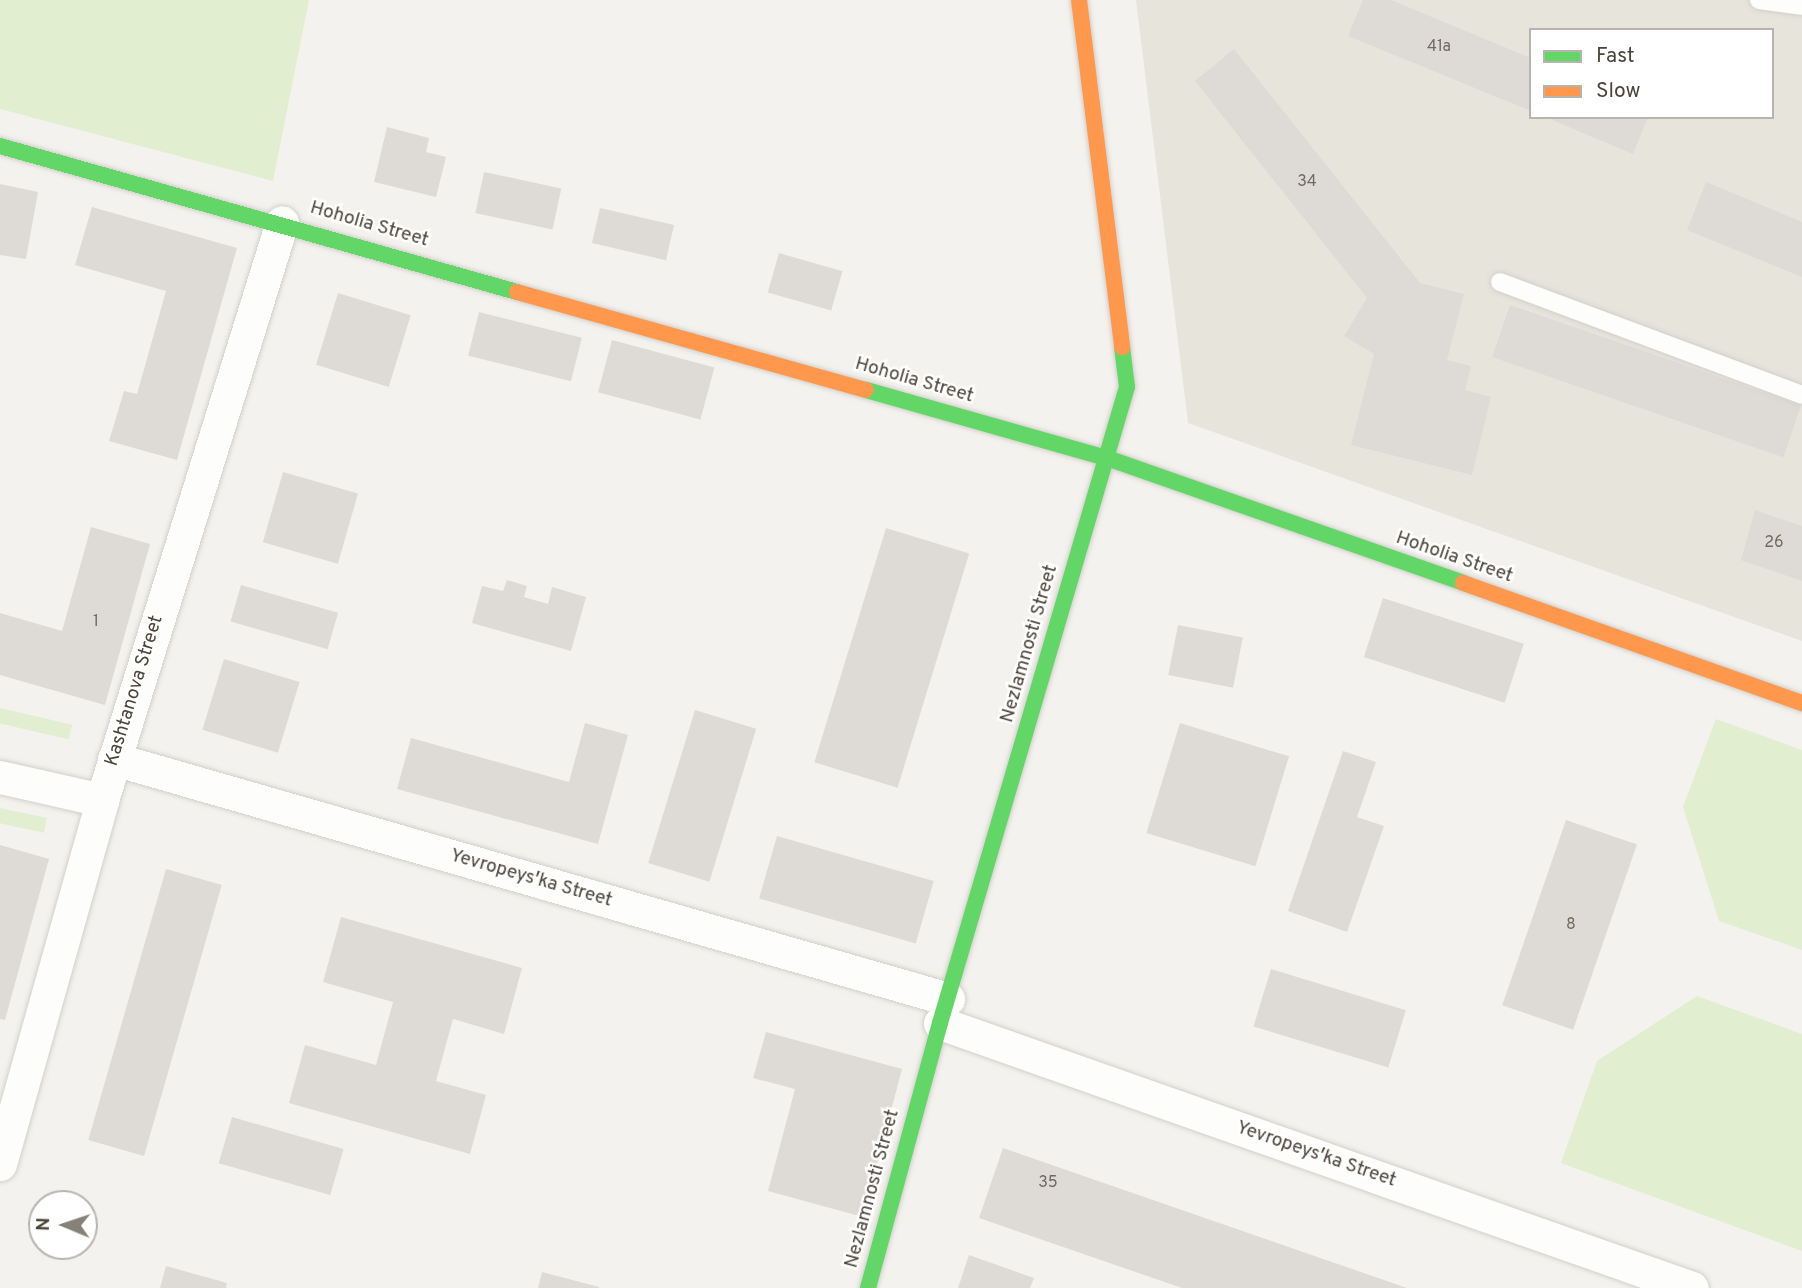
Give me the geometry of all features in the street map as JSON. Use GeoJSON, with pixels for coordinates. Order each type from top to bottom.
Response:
{"type":"FeatureCollection","features":[{"type":"Feature","properties":{"kind":"street","name":"Nezlamnosti Street"},"geometry":{"type":"LineString","coordinates":[[868,1288],[944,1011],[1127,387],[1079,0]]}},
{"type":"Feature","properties":{"kind":"street","name":"Hoholia Street"},"geometry":{"type":"LineString","coordinates":[[0,146],[282,222],[1107,458],[1802,703]]}},
{"type":"Feature","properties":{"kind":"street","name":"Kashtanova Street"},"geometry":{"type":"LineString","coordinates":[[0,1164],[114,759],[282,222]]}},
{"type":"Feature","properties":{"kind":"street","name":"Yevropeysʹka Street"},"geometry":{"type":"LineString","coordinates":[[114,759],[944,1011],[1692,1288]]}},
{"type":"Feature","properties":{"kind":"street"},"geometry":{"type":"LineString","coordinates":[[0,777],[102,800]]}},
{"type":"Feature","properties":{"kind":"lane"},"geometry":{"type":"LineString","coordinates":[[1759,0],[1802,6]]}},
{"type":"Feature","properties":{"kind":"lane"},"geometry":{"type":"LineString","coordinates":[[1500,282],[1802,395]]}},
{"type":"Feature","properties":{"kind":"shaded area"},"geometry":{"type":"Polygon","coordinates":[[[1136,0],[1802,0],[1802,641],[1188,423],[1136,0]]]}},
{"type":"Feature","properties":{"kind":"green space"},"geometry":{"type":"Polygon","coordinates":[[[0,0],[309,0],[273,181],[0,109],[0,0]]]}},
{"type":"Feature","properties":{"kind":"green space"},"geometry":{"type":"Polygon","coordinates":[[[0,708],[72,725],[69,739],[0,723],[0,708]]]}},
{"type":"Feature","properties":{"kind":"green space"},"geometry":{"type":"Polygon","coordinates":[[[1716,719],[1802,750],[1802,950],[1719,921],[1683,807],[1716,719]]]}},
{"type":"Feature","properties":{"kind":"green space"},"geometry":{"type":"Polygon","coordinates":[[[0,808],[47,818],[44,833],[0,823],[0,808]]]}},
{"type":"Feature","properties":{"kind":"green space"},"geometry":{"type":"Polygon","coordinates":[[[1697,996],[1802,1034],[1802,1251],[1561,1163],[1597,1061],[1697,996]]]}},
{"type":"Feature","properties":{"kind":"building"},"geometry":{"type":"Polygon","coordinates":[[[1363,0],[1391,0],[1529,57],[1529,110],[1348,36],[1363,0]]]}},
{"type":"Feature","properties":{"kind":"building"},"geometry":{"type":"Polygon","coordinates":[[[1234,49],[1420,283],[1464,294],[1447,360],[1471,366],[1465,390],[1491,397],[1472,475],[1351,445],[1374,354],[1344,336],[1367,298],[1195,81],[1234,49]]]}},
{"type":"Feature","properties":{"kind":"building"},"geometry":{"type":"Polygon","coordinates":[[[1550,119],[1647,119],[1633,154],[1550,119]]]}},
{"type":"Feature","properties":{"kind":"building"},"geometry":{"type":"Polygon","coordinates":[[[387,127],[429,138],[426,152],[446,157],[436,197],[374,182],[387,127]]]}},
{"type":"Feature","properties":{"kind":"building"},"geometry":{"type":"Polygon","coordinates":[[[484,172],[561,188],[553,230],[475,213],[484,172]]]}},
{"type":"Feature","properties":{"kind":"building"},"geometry":{"type":"Polygon","coordinates":[[[1706,182],[1802,222],[1802,277],[1687,230],[1706,182]]]}},
{"type":"Feature","properties":{"kind":"building"},"geometry":{"type":"Polygon","coordinates":[[[0,184],[38,192],[26,259],[0,255],[0,184]]]}},
{"type":"Feature","properties":{"kind":"building"},"geometry":{"type":"Polygon","coordinates":[[[92,207],[237,248],[177,460],[109,441],[124,391],[137,394],[166,291],[75,265],[92,207]]]}},
{"type":"Feature","properties":{"kind":"building"},"geometry":{"type":"Polygon","coordinates":[[[600,208],[674,225],[666,260],[592,243],[600,208]]]}},
{"type":"Feature","properties":{"kind":"building"},"geometry":{"type":"Polygon","coordinates":[[[779,253],[842,271],[831,311],[768,292],[779,253]]]}},
{"type":"Feature","properties":{"kind":"building"},"geometry":{"type":"Polygon","coordinates":[[[338,293],[411,315],[389,387],[316,365],[338,293]]]}},
{"type":"Feature","properties":{"kind":"building"},"geometry":{"type":"Polygon","coordinates":[[[1510,305],[1801,405],[1783,457],[1492,357],[1510,305]]]}},
{"type":"Feature","properties":{"kind":"building"},"geometry":{"type":"Polygon","coordinates":[[[479,312],[582,338],[571,381],[468,356],[479,312]]]}},
{"type":"Feature","properties":{"kind":"building"},"geometry":{"type":"Polygon","coordinates":[[[612,340],[714,367],[700,420],[598,392],[612,340]]]}},
{"type":"Feature","properties":{"kind":"building"},"geometry":{"type":"Polygon","coordinates":[[[283,472],[358,493],[338,564],[263,542],[283,472]]]}},
{"type":"Feature","properties":{"kind":"building"},"geometry":{"type":"Polygon","coordinates":[[[1755,510],[1802,526],[1802,581],[1741,560],[1755,510]]]}},
{"type":"Feature","properties":{"kind":"building"},"geometry":{"type":"Polygon","coordinates":[[[91,527],[150,544],[105,705],[0,675],[0,613],[62,631],[91,527]]]}},
{"type":"Feature","properties":{"kind":"building"},"geometry":{"type":"Polygon","coordinates":[[[886,528],[969,553],[898,788],[814,762],[886,528]]]}},
{"type":"Feature","properties":{"kind":"building"},"geometry":{"type":"Polygon","coordinates":[[[507,580],[527,586],[524,597],[548,604],[552,587],[586,597],[571,651],[472,623],[482,586],[503,591],[507,580]]]}},
{"type":"Feature","properties":{"kind":"building"},"geometry":{"type":"Polygon","coordinates":[[[241,585],[338,613],[328,649],[231,622],[241,585]]]}},
{"type":"Feature","properties":{"kind":"building"},"geometry":{"type":"Polygon","coordinates":[[[1383,598],[1524,644],[1505,703],[1364,657],[1383,598]]]}},
{"type":"Feature","properties":{"kind":"building"},"geometry":{"type":"Polygon","coordinates":[[[1178,625],[1243,638],[1233,688],[1168,675],[1178,625]]]}},
{"type":"Feature","properties":{"kind":"building"},"geometry":{"type":"Polygon","coordinates":[[[224,659],[300,682],[278,753],[202,730],[224,659]]]}},
{"type":"Feature","properties":{"kind":"building"},"geometry":{"type":"Polygon","coordinates":[[[695,710],[756,729],[709,882],[648,863],[695,710]]]}},
{"type":"Feature","properties":{"kind":"building"},"geometry":{"type":"Polygon","coordinates":[[[585,723],[628,735],[598,844],[397,789],[411,738],[569,782],[585,723]]]}},
{"type":"Feature","properties":{"kind":"building"},"geometry":{"type":"Polygon","coordinates":[[[1180,723],[1289,756],[1255,866],[1146,833],[1180,723]]]}},
{"type":"Feature","properties":{"kind":"building"},"geometry":{"type":"Polygon","coordinates":[[[1343,751],[1376,762],[1357,817],[1384,826],[1347,932],[1288,911],[1343,751]]]}},
{"type":"Feature","properties":{"kind":"building"},"geometry":{"type":"Polygon","coordinates":[[[1566,820],[1637,844],[1573,1030],[1502,1005],[1566,820]]]}},
{"type":"Feature","properties":{"kind":"building"},"geometry":{"type":"Polygon","coordinates":[[[777,836],[934,881],[916,943],[759,898],[777,836]]]}},
{"type":"Feature","properties":{"kind":"building"},"geometry":{"type":"Polygon","coordinates":[[[0,845],[49,859],[5,1020],[0,1019],[0,845]]]}},
{"type":"Feature","properties":{"kind":"building"},"geometry":{"type":"Polygon","coordinates":[[[166,869],[222,885],[144,1156],[88,1140],[166,869]]]}},
{"type":"Feature","properties":{"kind":"building"},"geometry":{"type":"Polygon","coordinates":[[[341,917],[522,968],[504,1034],[453,1019],[436,1081],[486,1095],[470,1154],[289,1103],[305,1045],[376,1065],[393,1002],[323,982],[341,917]]]}},
{"type":"Feature","properties":{"kind":"building"},"geometry":{"type":"Polygon","coordinates":[[[1271,969],[1406,1010],[1388,1068],[1253,1026],[1271,969]]]}},
{"type":"Feature","properties":{"kind":"building"},"geometry":{"type":"Polygon","coordinates":[[[766,1032],[902,1069],[863,1217],[768,1191],[795,1089],[753,1078],[766,1032]]]}},
{"type":"Feature","properties":{"kind":"building"},"geometry":{"type":"Polygon","coordinates":[[[232,1117],[344,1149],[330,1195],[219,1163],[232,1117]]]}},
{"type":"Feature","properties":{"kind":"building"},"geometry":{"type":"Polygon","coordinates":[[[1003,1148],[1407,1288],[1182,1288],[979,1218],[1003,1148]]]}},
{"type":"Feature","properties":{"kind":"building"},"geometry":{"type":"Polygon","coordinates":[[[969,1255],[1034,1278],[1030,1288],[958,1288],[969,1255]]]}},
{"type":"Feature","properties":{"kind":"building"},"geometry":{"type":"Polygon","coordinates":[[[166,1266],[227,1283],[226,1288],[160,1288],[166,1266]]]}},
{"type":"Feature","properties":{"kind":"building"},"geometry":{"type":"Polygon","coordinates":[[[542,1272],[599,1287],[599,1288],[538,1288],[542,1272]]]}},
{"type":"Feature","properties":{"kind":"traffic: fast"},"geometry":{"type":"LineString","coordinates":[[0,146],[517,292]]}},
{"type":"Feature","properties":{"kind":"traffic: fast"},"geometry":{"type":"LineString","coordinates":[[868,1288],[940,1023],[1127,387],[1122,347]]}},
{"type":"Feature","properties":{"kind":"traffic: fast"},"geometry":{"type":"LineString","coordinates":[[866,390],[1107,458],[1463,583]]}},
{"type":"Feature","properties":{"kind":"traffic: slow"},"geometry":{"type":"LineString","coordinates":[[1079,0],[1122,347]]}},
{"type":"Feature","properties":{"kind":"traffic: slow"},"geometry":{"type":"LineString","coordinates":[[517,292],[866,390]]}},
{"type":"Feature","properties":{"kind":"traffic: slow"},"geometry":{"type":"LineString","coordinates":[[1463,583],[1802,703]]}}]}
